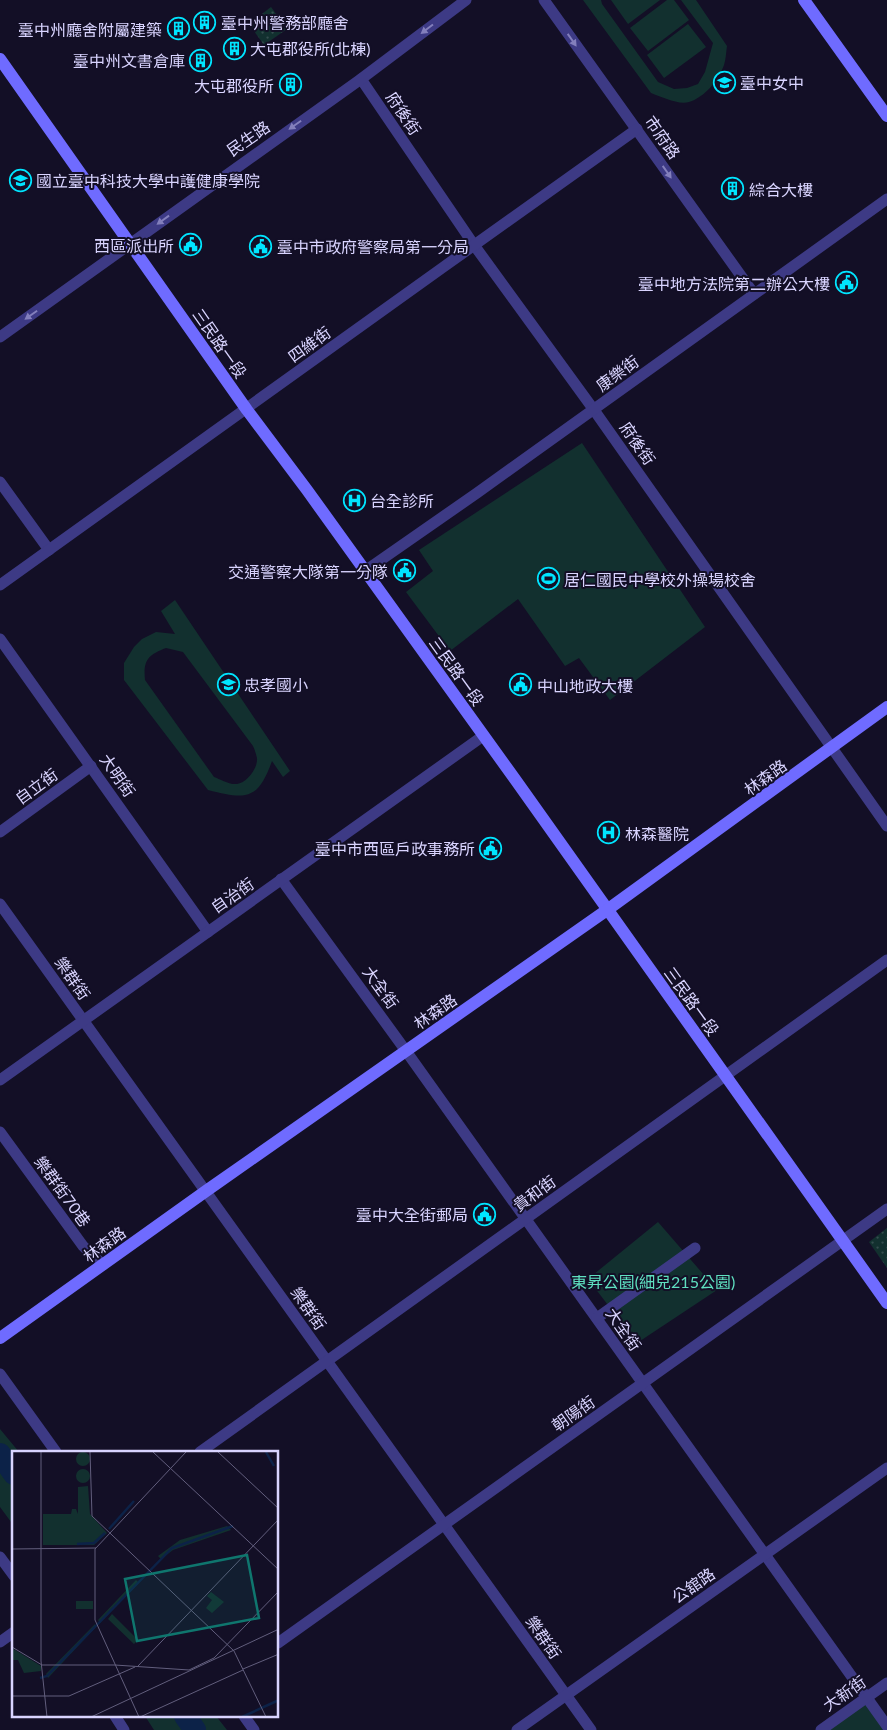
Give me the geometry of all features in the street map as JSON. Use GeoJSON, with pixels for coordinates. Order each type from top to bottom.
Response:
{"type":"FeatureCollection","features":[{"type":"Feature","properties":{"kind":"main road"},"geometry":{"type":"LineString","coordinates":[[804,0],[887,116]]}},
{"type":"Feature","properties":{"kind":"main road","name":"三民路一段"},"geometry":{"type":"LineString","coordinates":[[0,59],[247,410],[608,910],[887,1303]]}},
{"type":"Feature","properties":{"kind":"main road","name":"林森路"},"geometry":{"type":"LineString","coordinates":[[0,1338],[608,910],[887,707]]}},
{"type":"Feature","properties":{"kind":"street","name":"民生路"},"geometry":{"type":"LineString","coordinates":[[0,337],[361,79],[466,0]]}},
{"type":"Feature","properties":{"kind":"street","name":"市府路"},"geometry":{"type":"LineString","coordinates":[[544,0],[754,294]]}},
{"type":"Feature","properties":{"kind":"street","name":"府後街"},"geometry":{"type":"LineString","coordinates":[[361,79],[474,245],[594,410],[887,826]]}},
{"type":"Feature","properties":{"kind":"street","name":"四維街"},"geometry":{"type":"LineString","coordinates":[[0,584],[247,410],[637,129]]}},
{"type":"Feature","properties":{"kind":"street","name":"康樂街"},"geometry":{"type":"LineString","coordinates":[[365,571],[594,410],[887,199]]}},
{"type":"Feature","properties":{"kind":"street"},"geometry":{"type":"LineString","coordinates":[[0,482],[49,550]]}},
{"type":"Feature","properties":{"kind":"street","name":"大明街"},"geometry":{"type":"LineString","coordinates":[[0,639],[208,932]]}},
{"type":"Feature","properties":{"kind":"street","name":"自治街"},"geometry":{"type":"LineString","coordinates":[[0,1080],[483,736]]}},
{"type":"Feature","properties":{"kind":"street","name":"自立街"},"geometry":{"type":"LineString","coordinates":[[0,832],[91,766]]}},
{"type":"Feature","properties":{"kind":"street","name":"大全街"},"geometry":{"type":"LineString","coordinates":[[282,879],[887,1726]]}},
{"type":"Feature","properties":{"kind":"street","name":"樂群街"},"geometry":{"type":"LineString","coordinates":[[0,904],[591,1730]]}},
{"type":"Feature","properties":{"kind":"street","name":"貴和街"},"geometry":{"type":"LineString","coordinates":[[201,1451],[887,960]]}},
{"type":"Feature","properties":{"kind":"street","name":"樂群街70巷"},"geometry":{"type":"LineString","coordinates":[[0,1132],[83,1246],[103,1265]]}},
{"type":"Feature","properties":{"kind":"street","name":"朝陽街"},"geometry":{"type":"LineString","coordinates":[[279,1642],[887,1209]]}},
{"type":"Feature","properties":{"kind":"street"},"geometry":{"type":"LineString","coordinates":[[597,1318],[695,1248]]}},
{"type":"Feature","properties":{"kind":"street"},"geometry":{"type":"LineString","coordinates":[[0,1374],[55,1451]]}},
{"type":"Feature","properties":{"kind":"street","name":"公舘路"},"geometry":{"type":"LineString","coordinates":[[518,1730],[887,1468]]}},
{"type":"Feature","properties":{"kind":"street"},"geometry":{"type":"LineString","coordinates":[[0,1557],[12,1573]]}},
{"type":"Feature","properties":{"kind":"street"},"geometry":{"type":"LineString","coordinates":[[0,1642],[12,1633]]}},
{"type":"Feature","properties":{"kind":"street","name":"大新街"},"geometry":{"type":"LineString","coordinates":[[821,1730],[887,1683]]}},
{"type":"Feature","properties":{"kind":"street"},"geometry":{"type":"LineString","coordinates":[[116,1718],[124,1730]]}},
{"type":"Feature","properties":{"kind":"street"},"geometry":{"type":"LineString","coordinates":[[245,1718],[254,1730]]}},
{"type":"Feature","properties":{"kind":"green space"},"geometry":{"type":"Polygon","coordinates":[[[583,0],[601,0],[658,82],[674,89],[687,88],[698,84],[705,72],[713,43],[681,0],[696,0],[727,46],[725,63],[715,82],[695,100],[685,103],[675,102],[651,93],[583,0]]]}},
{"type":"Feature","properties":{"kind":"green space"},"geometry":{"type":"Polygon","coordinates":[[[611,0],[660,0],[628,24],[611,0]]]}},
{"type":"Feature","properties":{"kind":"green space"},"geometry":{"type":"Polygon","coordinates":[[[667,0],[674,0],[689,20],[648,51],[630,28],[667,0]]]}},
{"type":"Feature","properties":{"kind":"green space"},"geometry":{"type":"Polygon","coordinates":[[[271,7],[287,29],[264,45],[249,24],[271,7]]]}},
{"type":"Feature","properties":{"kind":"green space"},"geometry":{"type":"Polygon","coordinates":[[[688,24],[706,47],[664,78],[647,55],[688,24]]]}},
{"type":"Feature","properties":{"kind":"green space","name":"居仁國民中學校外操場校舍"},"geometry":{"type":"Polygon","coordinates":[[[582,443],[705,627],[610,700],[579,658],[565,666],[518,599],[450,651],[406,592],[433,571],[419,550],[582,443]]]}},
{"type":"Feature","properties":{"kind":"green space"},"geometry":{"type":"Polygon","coordinates":[[[175,600],[290,771],[283,777],[272,761],[262,783],[249,794],[242,796],[208,790],[124,680],[124,663],[134,647],[142,639],[156,632],[175,634],[161,611],[175,600]],[[166,648],[155,653],[146,663],[145,680],[214,777],[231,784],[241,783],[248,778],[256,766],[257,758],[254,748],[183,652],[166,648]]]}},
{"type":"Feature","properties":{"kind":"green space","name":"東昇公園(細兒215公園)"},"geometry":{"type":"Polygon","coordinates":[[[658,1222],[717,1290],[637,1343],[588,1279],[658,1222]]]}},
{"type":"Feature","properties":{"kind":"green space"},"geometry":{"type":"Polygon","coordinates":[[[887,1228],[887,1268],[869,1242],[887,1228]]]}},
{"type":"Feature","properties":{"kind":"green space"},"geometry":{"type":"Polygon","coordinates":[[[0,1429],[18,1451],[12,1451],[12,1523],[0,1507],[0,1429]]]}},
{"type":"Feature","properties":{"kind":"green space"},"geometry":{"type":"Polygon","coordinates":[[[866,1703],[886,1730],[828,1730],[866,1703]]]}},
{"type":"Feature","properties":{"kind":"green space"},"geometry":{"type":"Polygon","coordinates":[[[146,1718],[218,1718],[227,1730],[154,1730],[146,1718]]]}},
{"type":"Feature","properties":{"kind":"waterway"},"geometry":{"type":"LineString","coordinates":[[0,1454],[12,1471]]}},
{"type":"Feature","properties":{"kind":"waterway"},"geometry":{"type":"LineString","coordinates":[[186,1718],[195,1730]]}},
{"type":"Feature","properties":{"kind":"place","name":"臺中州警務部廳舍"},"geometry":{"type":"Point","coordinates":[205,22]}},
{"type":"Feature","properties":{"kind":"place","name":"臺中州廳舍附屬建築"},"geometry":{"type":"Point","coordinates":[178,29]}},
{"type":"Feature","properties":{"kind":"place","name":"大屯郡役所(北棟)"},"geometry":{"type":"Point","coordinates":[234,48]}},
{"type":"Feature","properties":{"kind":"place","name":"臺中州文書倉庫"},"geometry":{"type":"Point","coordinates":[201,60]}},
{"type":"Feature","properties":{"kind":"place","name":"臺中女中"},"geometry":{"type":"Point","coordinates":[724,82]}},
{"type":"Feature","properties":{"kind":"place","name":"大屯郡役所"},"geometry":{"type":"Point","coordinates":[290,85]}},
{"type":"Feature","properties":{"kind":"place","name":"國立臺中科技大學中護健康學院"},"geometry":{"type":"Point","coordinates":[20,180]}},
{"type":"Feature","properties":{"kind":"place","name":"綜合大樓"},"geometry":{"type":"Point","coordinates":[733,189]}},
{"type":"Feature","properties":{"kind":"place","name":"西區派出所"},"geometry":{"type":"Point","coordinates":[190,245]}},
{"type":"Feature","properties":{"kind":"place","name":"臺中市政府警察局第一分局"},"geometry":{"type":"Point","coordinates":[261,246]}},
{"type":"Feature","properties":{"kind":"place","name":"臺中地方法院第二辦公大樓"},"geometry":{"type":"Point","coordinates":[846,283]}},
{"type":"Feature","properties":{"kind":"place","name":"台全診所"},"geometry":{"type":"Point","coordinates":[354,500]}},
{"type":"Feature","properties":{"kind":"place","name":"交通警察大隊第一分隊"},"geometry":{"type":"Point","coordinates":[404,571]}},
{"type":"Feature","properties":{"kind":"place","name":"居仁國民中學校外操場校舍"},"geometry":{"type":"Point","coordinates":[548,579]}},
{"type":"Feature","properties":{"kind":"place","name":"忠孝國小"},"geometry":{"type":"Point","coordinates":[228,684]}},
{"type":"Feature","properties":{"kind":"place","name":"中山地政大樓"},"geometry":{"type":"Point","coordinates":[521,685]}},
{"type":"Feature","properties":{"kind":"place","name":"林森醫院"},"geometry":{"type":"Point","coordinates":[609,833]}},
{"type":"Feature","properties":{"kind":"place","name":"臺中市西區戶政事務所"},"geometry":{"type":"Point","coordinates":[491,848]}},
{"type":"Feature","properties":{"kind":"place","name":"臺中大全街郵局"},"geometry":{"type":"Point","coordinates":[484,1214]}}]}
